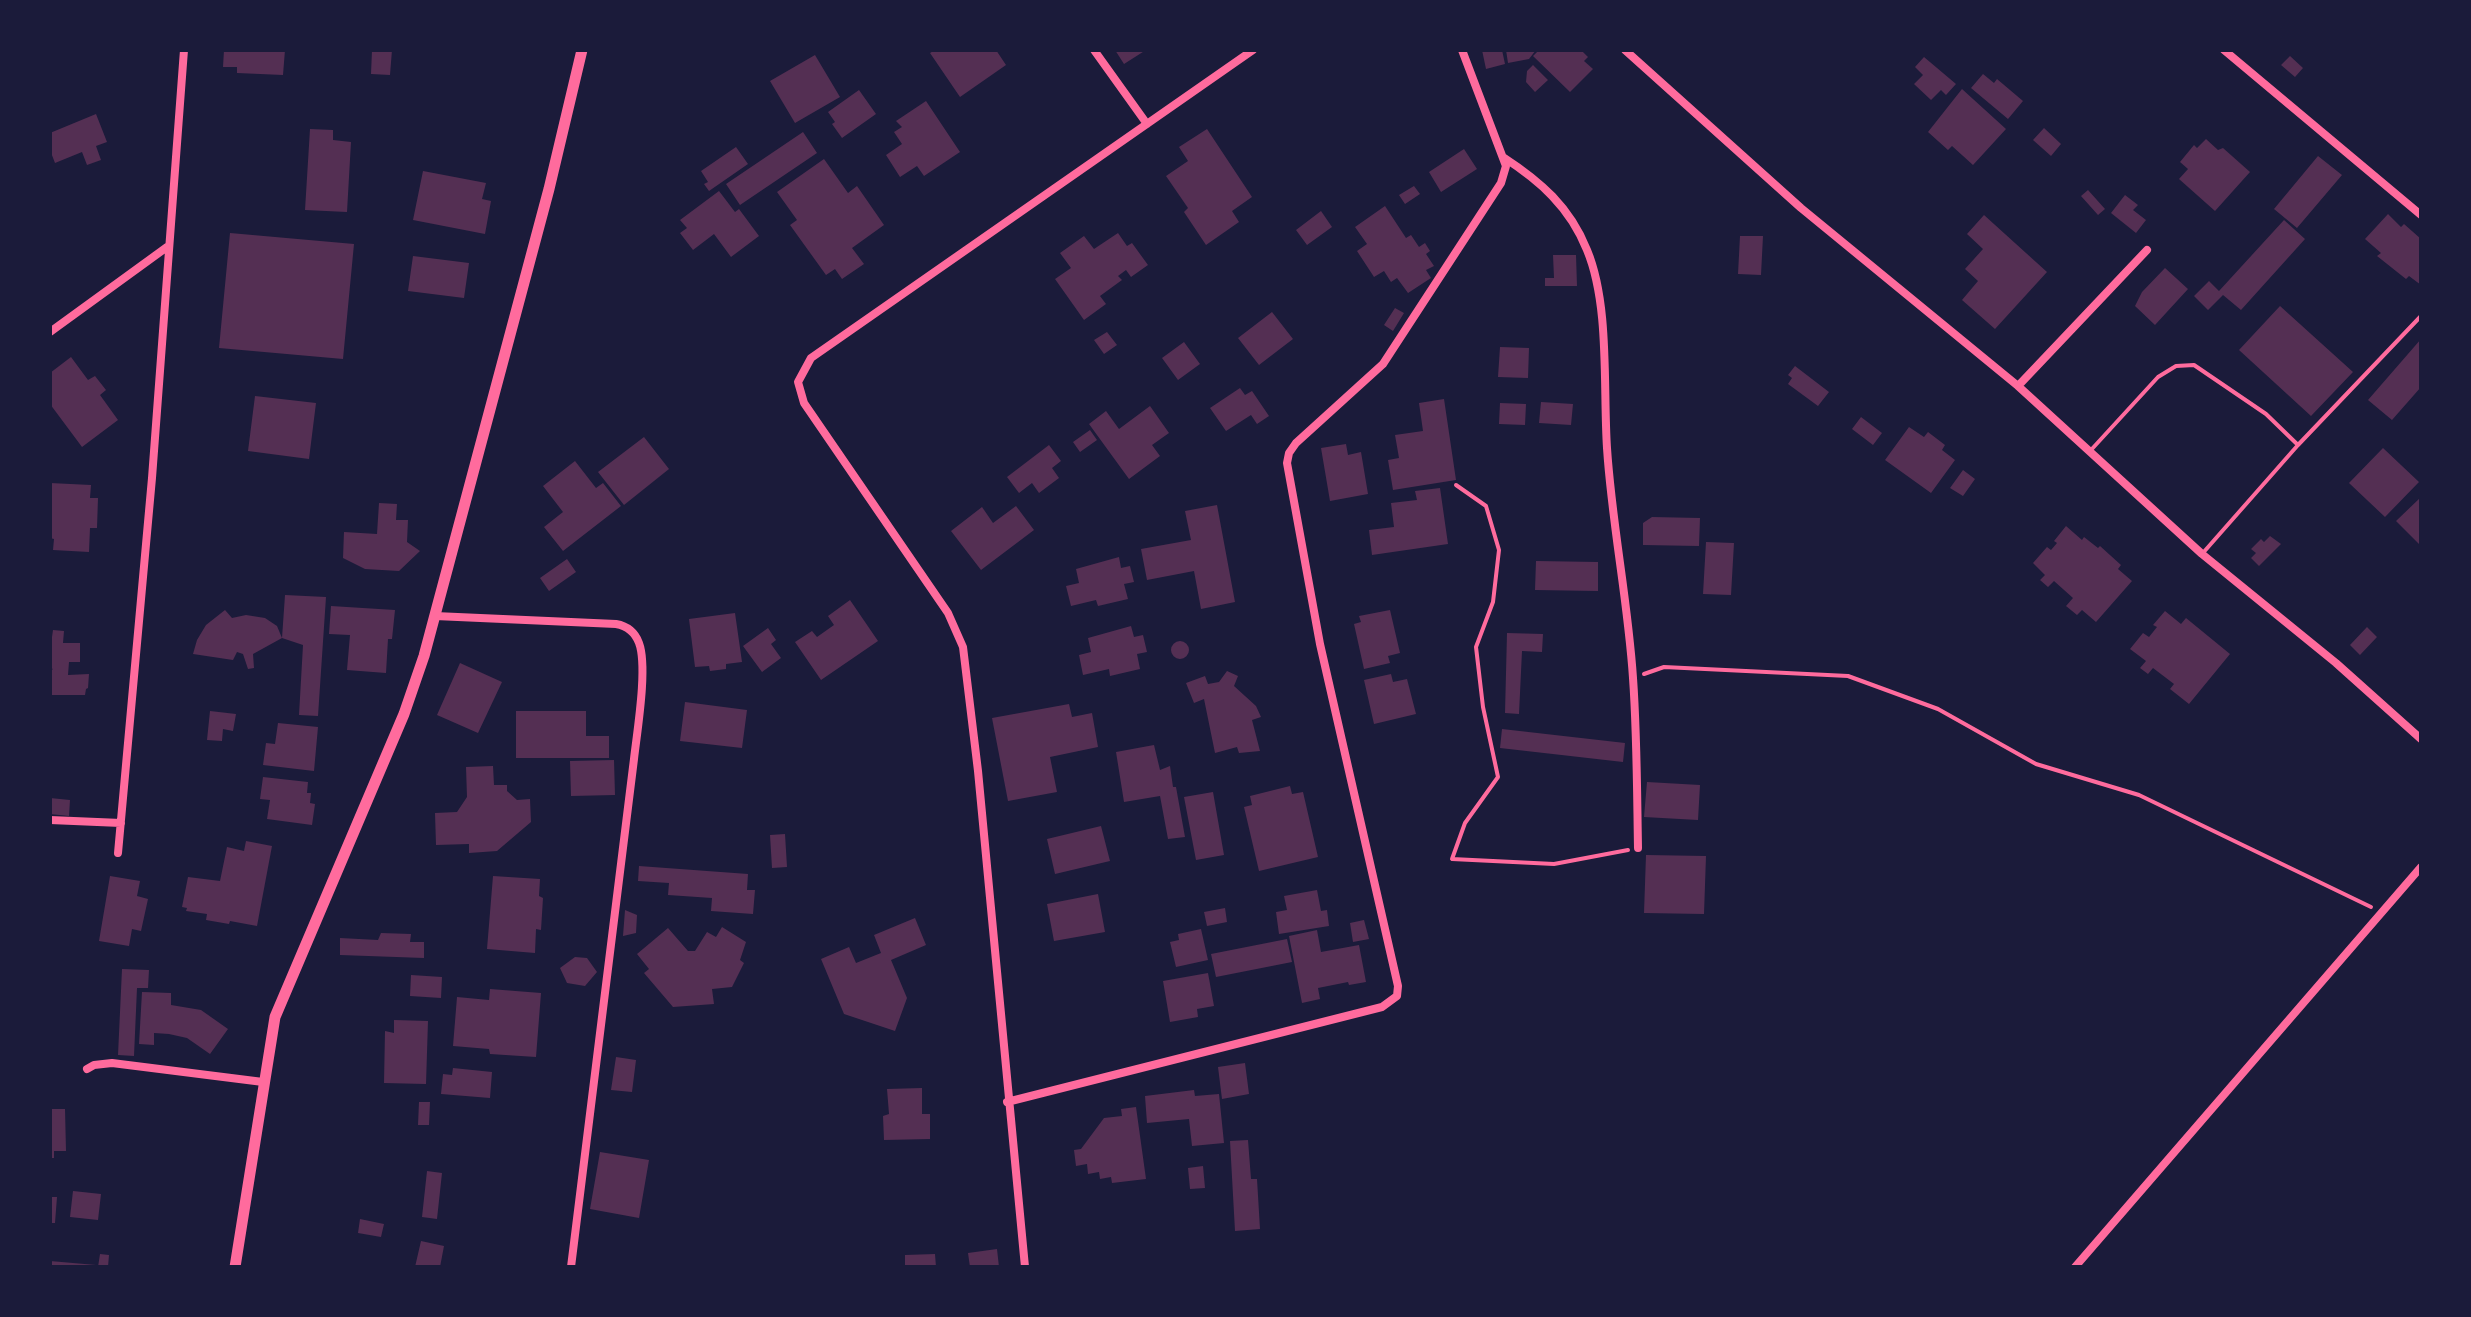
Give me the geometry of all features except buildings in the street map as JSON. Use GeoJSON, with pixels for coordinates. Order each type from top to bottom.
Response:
{"type":"FeatureCollection","features":[{"type":"Feature","properties":{"kind":"street"},"geometry":{"type":"LineString","coordinates":[[118,853],[152,478],[184,50]]}},
{"type":"Feature","properties":{"kind":"street"},"geometry":{"type":"LineString","coordinates":[[235,1267],[275,1017],[404,714],[435,616],[549,189],[582,50]]}},
{"type":"Feature","properties":{"kind":"street"},"geometry":{"type":"LineString","coordinates":[[1094,50],[1147,124]]}},
{"type":"Feature","properties":{"kind":"street"},"geometry":{"type":"LineString","coordinates":[[1025,1267],[978,771],[960,634],[804,403],[798,382],[811,358],[1253,50]]}},
{"type":"Feature","properties":{"kind":"street"},"geometry":{"type":"LineString","coordinates":[[1007,1102],[1382,1007],[1397,996],[1398,986],[1320,644],[1287,463],[1296,443],[1383,364],[1501,183],[1506,166],[1462,50]]}},
{"type":"Feature","properties":{"kind":"street"},"geometry":{"type":"LineString","coordinates":[[1625,50],[1811,217],[2018,386],[2202,554],[2336,663],[2421,739]]}},
{"type":"Feature","properties":{"kind":"street"},"geometry":{"type":"LineString","coordinates":[[2224,50],[2421,215]]}},
{"type":"Feature","properties":{"kind":"street"},"geometry":{"type":"LineString","coordinates":[[1503,156],[1554,195],[1581,237],[1595,275],[1602,326],[1607,451],[1633,678],[1638,848]]}},
{"type":"Feature","properties":{"kind":"street"},"geometry":{"type":"LineString","coordinates":[[50,332],[167,247]]}},
{"type":"Feature","properties":{"kind":"street"},"geometry":{"type":"LineString","coordinates":[[2018,386],[2147,250]]}},
{"type":"Feature","properties":{"kind":"street"},"geometry":{"type":"LineString","coordinates":[[435,616],[616,624],[629,629],[641,649],[634,759],[571,1267]]}},
{"type":"Feature","properties":{"kind":"street"},"geometry":{"type":"LineString","coordinates":[[50,820],[121,823]]}},
{"type":"Feature","properties":{"kind":"street"},"geometry":{"type":"LineString","coordinates":[[2075,1267],[2421,867]]}},
{"type":"Feature","properties":{"kind":"street"},"geometry":{"type":"LineString","coordinates":[[87,1069],[112,1063],[263,1082]]}},
{"type":"Feature","properties":{"kind":"lane"},"geometry":{"type":"LineString","coordinates":[[2202,554],[2298,445],[2421,316]]}},
{"type":"Feature","properties":{"kind":"lane"},"geometry":{"type":"LineString","coordinates":[[2090,452],[2158,377],[2176,366],[2194,365],[2266,414],[2298,445]]}},
{"type":"Feature","properties":{"kind":"path"},"geometry":{"type":"LineString","coordinates":[[1456,485],[1486,506],[1499,550],[1493,602],[1476,647],[1483,707],[1498,777],[1465,823],[1452,859],[1554,864],[1638,848]]}},
{"type":"Feature","properties":{"kind":"path"},"geometry":{"type":"LineString","coordinates":[[1633,678],[1664,667],[1848,676],[1938,709],[2036,764],[2139,795],[2380,912]]}}]}
